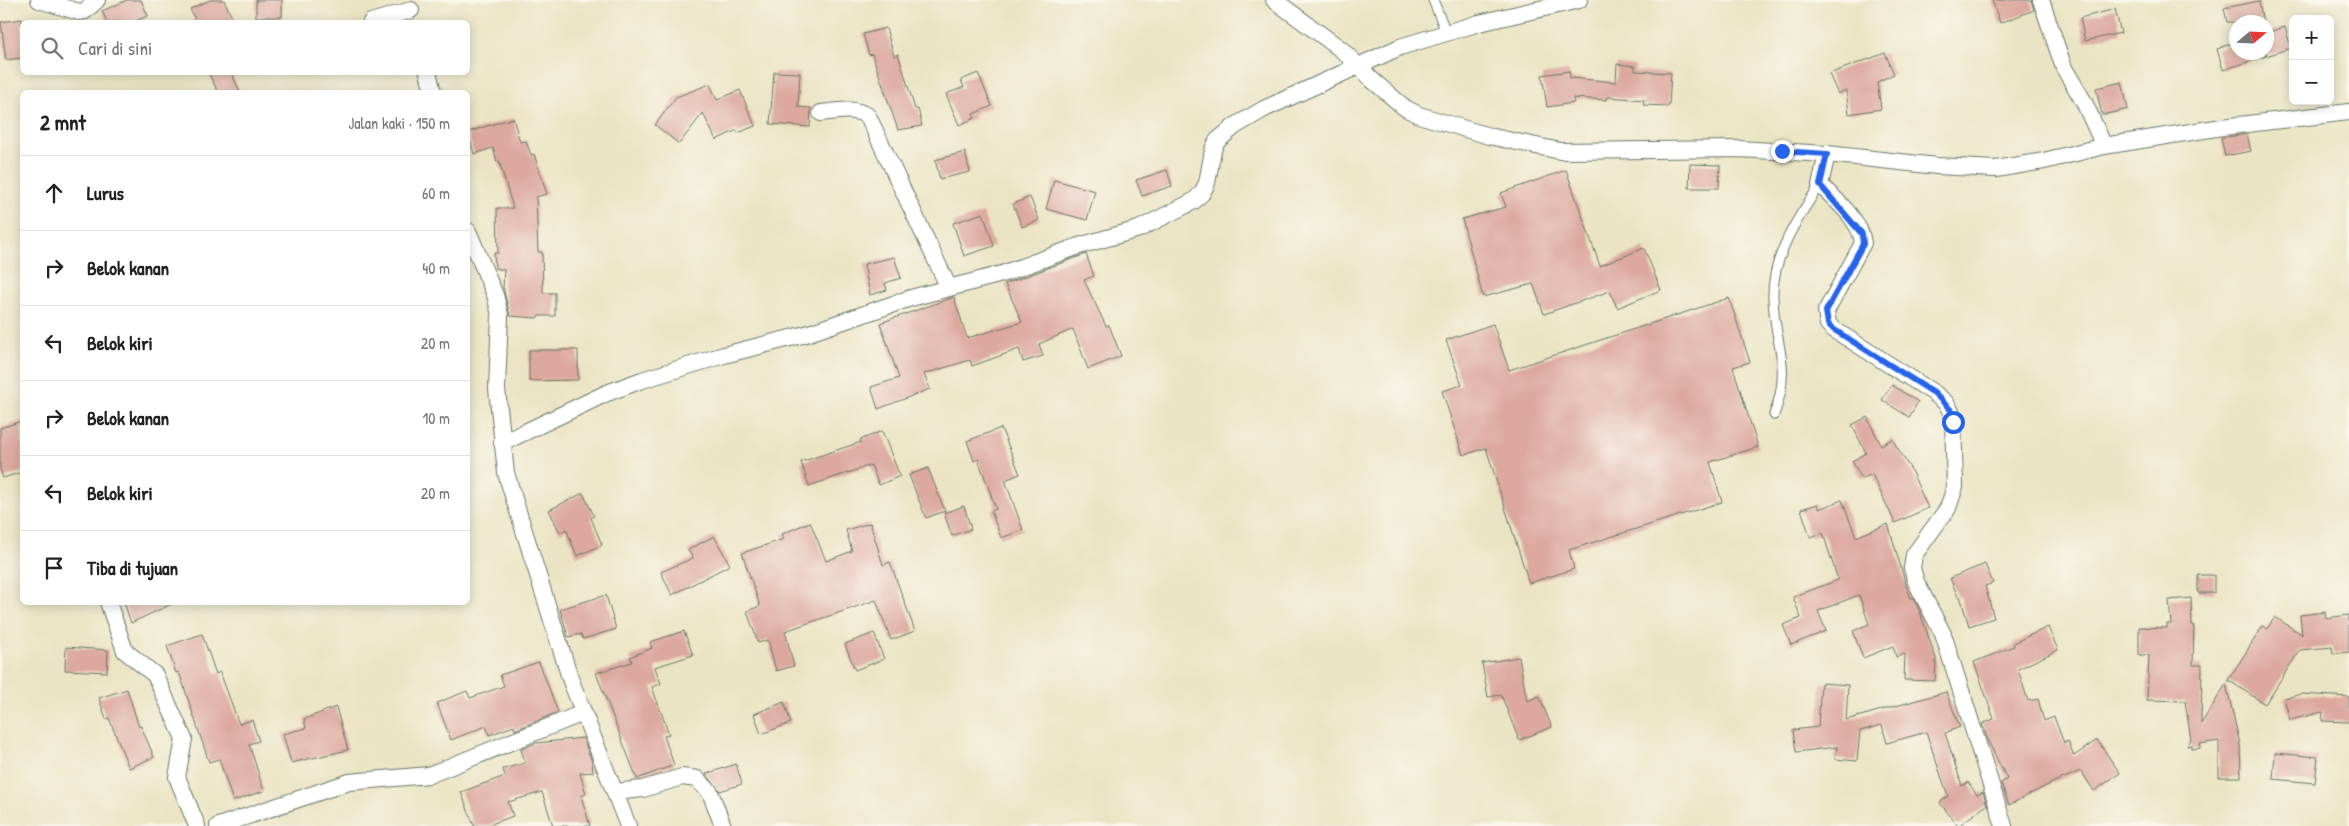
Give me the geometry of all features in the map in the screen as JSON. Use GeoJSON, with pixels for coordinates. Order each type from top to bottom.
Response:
{"type":"FeatureCollection","features":[{"type":"Feature","properties":{"kind":"street"},"geometry":{"type":"LineString","coordinates":[[39,0],[79,12],[85,11],[98,0]]}},
{"type":"Feature","properties":{"kind":"street"},"geometry":{"type":"LineString","coordinates":[[1274,0],[1301,18],[1358,65],[1394,100],[1419,115],[1489,136],[1560,151],[1739,149],[1827,154],[1937,166],[1996,169],[2044,161],[2104,146],[2222,126],[2349,112]]}},
{"type":"Feature","properties":{"kind":"street"},"geometry":{"type":"LineString","coordinates":[[502,443],[607,393],[642,380],[806,334],[911,298],[1002,274],[1080,246],[1139,229],[1184,207],[1202,193],[1209,175],[1213,150],[1225,133],[1264,109],[1400,47],[1446,32],[1579,0]]}},
{"type":"Feature","properties":{"kind":"street"},"geometry":{"type":"LineString","coordinates":[[2041,0],[2064,68],[2084,102],[2104,146]]}},
{"type":"Feature","properties":{"kind":"street"},"geometry":{"type":"LineString","coordinates":[[378,20],[411,11]]}},
{"type":"Feature","properties":{"kind":"street"},"geometry":{"type":"LineString","coordinates":[[429,75],[432,90]]}},
{"type":"Feature","properties":{"kind":"street"},"geometry":{"type":"LineString","coordinates":[[821,113],[848,110],[860,111],[868,116],[949,288]]}},
{"type":"Feature","properties":{"kind":"street"},"geometry":{"type":"LineString","coordinates":[[1827,154],[1820,185],[1857,226],[1862,234],[1863,244],[1826,311],[1828,324],[1841,335],[1934,393],[1946,403],[1953,415],[1954,493],[1948,508],[1914,555],[1912,568],[1916,582],[1944,634],[2004,826]]}},
{"type":"Feature","properties":{"kind":"street"},"geometry":{"type":"LineString","coordinates":[[470,236],[495,295],[500,314],[497,389],[506,473],[570,681],[628,826]]}},
{"type":"Feature","properties":{"kind":"street"},"geometry":{"type":"LineString","coordinates":[[109,605],[125,651],[154,675],[184,739],[177,777],[197,826]]}},
{"type":"Feature","properties":{"kind":"street"},"geometry":{"type":"LineString","coordinates":[[218,826],[349,782],[429,775],[583,713]]}},
{"type":"Feature","properties":{"kind":"street"},"geometry":{"type":"LineString","coordinates":[[615,792],[643,789],[682,777],[697,779],[710,792],[724,826]]}},
{"type":"Feature","properties":{"kind":"lane"},"geometry":{"type":"LineString","coordinates":[[1433,0],[1446,32]]}},
{"type":"Feature","properties":{"kind":"lane"},"geometry":{"type":"LineString","coordinates":[[1774,415],[1780,396],[1783,366],[1773,296],[1776,270],[1785,244],[1800,214],[1820,185]]}},
{"type":"Feature","properties":{"kind":"building"},"geometry":{"type":"Polygon","coordinates":[[[127,0],[141,0],[148,16],[138,20],[106,20],[102,11],[127,0]]]}},
{"type":"Feature","properties":{"kind":"building"},"geometry":{"type":"Polygon","coordinates":[[[210,0],[224,0],[233,20],[195,20],[190,9],[210,0]]]}},
{"type":"Feature","properties":{"kind":"building"},"geometry":{"type":"Polygon","coordinates":[[[256,0],[282,0],[282,17],[256,17],[256,0]]]}},
{"type":"Feature","properties":{"kind":"building"},"geometry":{"type":"Polygon","coordinates":[[[1992,0],[2031,0],[2034,10],[2000,23],[1992,0]]]}},
{"type":"Feature","properties":{"kind":"building"},"geometry":{"type":"Polygon","coordinates":[[[2259,1],[2262,15],[2229,15],[2229,22],[2227,22],[2224,8],[2259,1]]]}},
{"type":"Feature","properties":{"kind":"building"},"geometry":{"type":"Polygon","coordinates":[[[2115,9],[2121,33],[2085,41],[2080,18],[2115,9]]]}},
{"type":"Feature","properties":{"kind":"building"},"geometry":{"type":"Polygon","coordinates":[[[22,19],[20,20],[20,58],[6,60],[1,22],[22,19]]]}},
{"type":"Feature","properties":{"kind":"building"},"geometry":{"type":"Polygon","coordinates":[[[2285,27],[2289,49],[2274,54],[2274,30],[2285,27]]]}},
{"type":"Feature","properties":{"kind":"building"},"geometry":{"type":"Polygon","coordinates":[[[886,28],[894,56],[898,54],[915,109],[918,109],[922,126],[898,130],[872,54],[869,55],[863,34],[886,28]]]}},
{"type":"Feature","properties":{"kind":"building"},"geometry":{"type":"Polygon","coordinates":[[[2229,45],[2229,60],[2254,60],[2223,70],[2217,49],[2229,45]]]}},
{"type":"Feature","properties":{"kind":"building"},"geometry":{"type":"Polygon","coordinates":[[[1885,53],[1894,74],[1877,82],[1881,109],[1849,114],[1846,90],[1838,94],[1829,74],[1885,53]]]}},
{"type":"Feature","properties":{"kind":"building"},"geometry":{"type":"Polygon","coordinates":[[[1617,64],[1635,66],[1635,71],[1671,73],[1669,106],[1643,105],[1644,100],[1608,97],[1607,100],[1573,98],[1574,103],[1547,107],[1542,75],[1569,71],[1570,78],[1616,82],[1617,64]]]}},
{"type":"Feature","properties":{"kind":"building"},"geometry":{"type":"Polygon","coordinates":[[[774,72],[800,73],[798,107],[811,108],[810,127],[770,124],[774,72]]]}},
{"type":"Feature","properties":{"kind":"building"},"geometry":{"type":"Polygon","coordinates":[[[978,73],[992,106],[973,114],[975,118],[959,125],[946,94],[964,87],[961,80],[978,73]]]}},
{"type":"Feature","properties":{"kind":"building"},"geometry":{"type":"Polygon","coordinates":[[[210,75],[232,75],[239,90],[217,90],[210,75]]]}},
{"type":"Feature","properties":{"kind":"building"},"geometry":{"type":"Polygon","coordinates":[[[2122,82],[2128,109],[2102,115],[2096,88],[2122,82]]]}},
{"type":"Feature","properties":{"kind":"building"},"geometry":{"type":"Polygon","coordinates":[[[710,84],[717,100],[740,90],[755,126],[738,133],[737,130],[716,140],[703,113],[679,144],[655,125],[676,97],[710,84]]]}},
{"type":"Feature","properties":{"kind":"building"},"geometry":{"type":"Polygon","coordinates":[[[513,118],[520,142],[526,141],[531,155],[534,154],[547,194],[536,197],[538,252],[542,252],[543,293],[555,293],[555,316],[538,316],[537,318],[510,316],[503,287],[504,270],[495,268],[494,253],[498,253],[497,208],[513,208],[499,161],[497,162],[493,148],[474,154],[470,131],[513,118]]]}},
{"type":"Feature","properties":{"kind":"building"},"geometry":{"type":"Polygon","coordinates":[[[2247,134],[2251,151],[2225,156],[2221,138],[2247,134]]]}},
{"type":"Feature","properties":{"kind":"building"},"geometry":{"type":"Polygon","coordinates":[[[965,152],[970,172],[940,179],[935,160],[965,152]]]}},
{"type":"Feature","properties":{"kind":"building"},"geometry":{"type":"Polygon","coordinates":[[[1690,164],[1720,165],[1719,188],[1689,188],[1690,164]]]}},
{"type":"Feature","properties":{"kind":"building"},"geometry":{"type":"Polygon","coordinates":[[[1167,170],[1172,186],[1142,196],[1136,180],[1167,170]]]}},
{"type":"Feature","properties":{"kind":"building"},"geometry":{"type":"Polygon","coordinates":[[[1566,170],[1600,266],[1644,248],[1661,290],[1617,308],[1610,291],[1544,314],[1533,284],[1483,297],[1462,219],[1506,207],[1501,193],[1566,170]]]}},
{"type":"Feature","properties":{"kind":"building"},"geometry":{"type":"Polygon","coordinates":[[[1054,180],[1095,191],[1087,220],[1046,209],[1054,180]]]}},
{"type":"Feature","properties":{"kind":"building"},"geometry":{"type":"Polygon","coordinates":[[[1030,197],[1039,220],[1022,227],[1013,204],[1030,197]]]}},
{"type":"Feature","properties":{"kind":"building"},"geometry":{"type":"Polygon","coordinates":[[[983,213],[994,246],[964,256],[953,223],[983,213]]]}},
{"type":"Feature","properties":{"kind":"building"},"geometry":{"type":"Polygon","coordinates":[[[1086,254],[1094,276],[1084,280],[1106,326],[1109,325],[1121,356],[1088,369],[1073,329],[1039,344],[1043,356],[1023,362],[1019,349],[972,366],[970,360],[924,374],[930,389],[878,409],[871,387],[899,378],[880,323],[954,297],[967,338],[1022,322],[1005,284],[1086,254]]]}},
{"type":"Feature","properties":{"kind":"building"},"geometry":{"type":"Polygon","coordinates":[[[894,257],[901,278],[885,283],[887,290],[870,295],[864,264],[894,257]]]}},
{"type":"Feature","properties":{"kind":"building"},"geometry":{"type":"Polygon","coordinates":[[[1729,298],[1750,362],[1733,367],[1758,447],[1710,462],[1722,502],[1569,550],[1574,569],[1529,583],[1486,448],[1463,455],[1442,391],[1462,385],[1446,340],[1493,324],[1509,370],[1729,298]]]}},
{"type":"Feature","properties":{"kind":"building"},"geometry":{"type":"Polygon","coordinates":[[[529,350],[578,350],[578,380],[529,381],[529,350]]]}},
{"type":"Feature","properties":{"kind":"building"},"geometry":{"type":"Polygon","coordinates":[[[1892,385],[1918,402],[1909,417],[1882,400],[1892,385]]]}},
{"type":"Feature","properties":{"kind":"building"},"geometry":{"type":"Polygon","coordinates":[[[1867,417],[1881,445],[1892,439],[1910,468],[1928,508],[1895,523],[1872,474],[1862,479],[1852,461],[1866,453],[1852,425],[1867,417]]]}},
{"type":"Feature","properties":{"kind":"building"},"geometry":{"type":"Polygon","coordinates":[[[20,422],[20,473],[3,478],[0,469],[0,428],[20,422]]]}},
{"type":"Feature","properties":{"kind":"building"},"geometry":{"type":"Polygon","coordinates":[[[1001,428],[1020,474],[1005,480],[1023,530],[1001,538],[991,511],[996,509],[978,459],[974,461],[967,441],[1001,428]]]}},
{"type":"Feature","properties":{"kind":"building"},"geometry":{"type":"Polygon","coordinates":[[[882,431],[900,476],[879,485],[871,465],[809,486],[801,462],[861,442],[860,440],[882,431]]]}},
{"type":"Feature","properties":{"kind":"building"},"geometry":{"type":"Polygon","coordinates":[[[928,468],[945,511],[926,518],[909,475],[928,468]]]}},
{"type":"Feature","properties":{"kind":"building"},"geometry":{"type":"Polygon","coordinates":[[[583,493],[594,516],[591,518],[602,545],[577,556],[566,529],[560,533],[549,510],[583,493]]]}},
{"type":"Feature","properties":{"kind":"building"},"geometry":{"type":"Polygon","coordinates":[[[1842,500],[1856,537],[1888,524],[1906,585],[1911,598],[1913,598],[1920,612],[1936,659],[1935,681],[1904,680],[1905,654],[1896,657],[1893,646],[1863,658],[1853,631],[1869,624],[1859,595],[1818,611],[1826,631],[1791,645],[1783,625],[1801,618],[1793,597],[1838,580],[1823,533],[1810,537],[1801,509],[1818,504],[1819,509],[1842,500]]]}},
{"type":"Feature","properties":{"kind":"building"},"geometry":{"type":"Polygon","coordinates":[[[964,506],[971,529],[952,536],[944,513],[964,506]]]}},
{"type":"Feature","properties":{"kind":"building"},"geometry":{"type":"Polygon","coordinates":[[[810,522],[826,561],[852,551],[846,530],[870,523],[883,565],[890,562],[915,631],[891,640],[876,600],[785,631],[794,666],[776,671],[768,640],[758,643],[747,611],[760,606],[742,553],[784,539],[782,534],[810,522]]]}},
{"type":"Feature","properties":{"kind":"building"},"geometry":{"type":"Polygon","coordinates":[[[714,536],[730,565],[672,595],[661,572],[693,558],[688,550],[714,536]]]}},
{"type":"Feature","properties":{"kind":"building"},"geometry":{"type":"Polygon","coordinates":[[[1985,564],[1993,583],[1985,586],[1994,618],[1969,626],[1960,596],[1958,597],[1950,578],[1985,564]]]}},
{"type":"Feature","properties":{"kind":"building"},"geometry":{"type":"Polygon","coordinates":[[[2198,575],[2214,575],[2214,593],[2198,593],[2198,575]]]}},
{"type":"Feature","properties":{"kind":"building"},"geometry":{"type":"Polygon","coordinates":[[[606,595],[616,629],[583,639],[581,634],[568,637],[560,609],[606,595]]]}},
{"type":"Feature","properties":{"kind":"building"},"geometry":{"type":"Polygon","coordinates":[[[2191,598],[2192,625],[2194,625],[2193,665],[2202,665],[2201,724],[2226,684],[2240,744],[2241,777],[2219,777],[2219,741],[2200,744],[2200,748],[2192,749],[2192,745],[2187,746],[2191,740],[2185,701],[2147,700],[2149,655],[2139,655],[2139,627],[2167,628],[2167,624],[2171,624],[2169,600],[2191,598]]]}},
{"type":"Feature","properties":{"kind":"building"},"geometry":{"type":"Polygon","coordinates":[[[125,605],[170,605],[131,623],[125,605]]]}},
{"type":"Feature","properties":{"kind":"building"},"geometry":{"type":"Polygon","coordinates":[[[2325,612],[2326,618],[2349,615],[2349,652],[2333,654],[2332,647],[2300,650],[2265,704],[2228,680],[2263,626],[2267,629],[2275,617],[2302,635],[2300,615],[2325,612]]]}},
{"type":"Feature","properties":{"kind":"building"},"geometry":{"type":"Polygon","coordinates":[[[2048,627],[2058,650],[2018,669],[2028,701],[2038,699],[2044,721],[2054,717],[2064,743],[2068,741],[2074,756],[2097,740],[2120,773],[2094,791],[2081,771],[2054,782],[2009,805],[2001,783],[2007,779],[1988,741],[1982,724],[1994,719],[1974,662],[2014,646],[2013,643],[2048,627]]]}},
{"type":"Feature","properties":{"kind":"building"},"geometry":{"type":"Polygon","coordinates":[[[684,631],[693,655],[655,667],[661,684],[652,687],[669,734],[664,736],[674,765],[637,779],[596,673],[632,662],[630,657],[652,648],[650,642],[684,631]]]}},
{"type":"Feature","properties":{"kind":"building"},"geometry":{"type":"Polygon","coordinates":[[[874,633],[884,659],[855,670],[845,644],[874,633]]]}},
{"type":"Feature","properties":{"kind":"building"},"geometry":{"type":"Polygon","coordinates":[[[202,634],[216,674],[220,672],[239,724],[252,720],[259,741],[249,744],[264,791],[233,801],[219,759],[209,762],[179,672],[176,673],[167,646],[202,634]]]}},
{"type":"Feature","properties":{"kind":"building"},"geometry":{"type":"Polygon","coordinates":[[[66,647],[108,650],[107,672],[65,670],[66,647]]]}},
{"type":"Feature","properties":{"kind":"building"},"geometry":{"type":"Polygon","coordinates":[[[1519,657],[1527,701],[1539,696],[1552,727],[1519,740],[1501,695],[1488,697],[1482,663],[1519,657]]]}},
{"type":"Feature","properties":{"kind":"building"},"geometry":{"type":"Polygon","coordinates":[[[539,662],[558,712],[515,730],[514,726],[489,735],[486,726],[451,740],[437,703],[467,691],[470,698],[504,686],[500,675],[539,662]]]}},
{"type":"Feature","properties":{"kind":"building"},"geometry":{"type":"Polygon","coordinates":[[[1821,683],[1848,685],[1846,720],[1946,692],[1960,727],[1945,733],[1962,786],[1968,782],[1977,795],[1983,792],[1987,805],[1958,826],[1940,803],[1948,796],[1926,732],[1887,743],[1882,725],[1860,731],[1857,761],[1835,759],[1837,747],[1796,752],[1793,730],[1818,727],[1821,683]]]}},
{"type":"Feature","properties":{"kind":"building"},"geometry":{"type":"Polygon","coordinates":[[[127,689],[139,727],[141,726],[154,757],[129,768],[109,718],[106,719],[99,698],[127,689]]]}},
{"type":"Feature","properties":{"kind":"building"},"geometry":{"type":"Polygon","coordinates":[[[2302,694],[2349,697],[2349,722],[2322,721],[2323,712],[2290,720],[2284,698],[2302,694]]]}},
{"type":"Feature","properties":{"kind":"building"},"geometry":{"type":"Polygon","coordinates":[[[784,702],[791,723],[761,734],[754,714],[784,702]]]}},
{"type":"Feature","properties":{"kind":"building"},"geometry":{"type":"Polygon","coordinates":[[[336,707],[348,750],[291,763],[283,734],[306,728],[304,719],[336,707]]]}},
{"type":"Feature","properties":{"kind":"building"},"geometry":{"type":"Polygon","coordinates":[[[583,738],[592,762],[593,772],[580,773],[586,794],[581,796],[590,826],[553,826],[542,792],[508,802],[513,816],[486,826],[474,826],[461,792],[505,776],[503,769],[525,763],[521,749],[536,743],[583,738]]]}},
{"type":"Feature","properties":{"kind":"building"},"geometry":{"type":"Polygon","coordinates":[[[2275,753],[2318,757],[2315,783],[2273,779],[2275,753]]]}},
{"type":"Feature","properties":{"kind":"building"},"geometry":{"type":"Polygon","coordinates":[[[736,764],[742,784],[720,791],[706,774],[736,764]]]}},
{"type":"Feature","properties":{"kind":"route"},"geometry":{"type":"LineString","coordinates":[[1782,151],[1827,154],[1820,185],[1862,234],[1863,244],[1826,311],[1825,317],[1828,324],[1883,362],[1934,393],[1951,410],[1953,422]]}}]}
